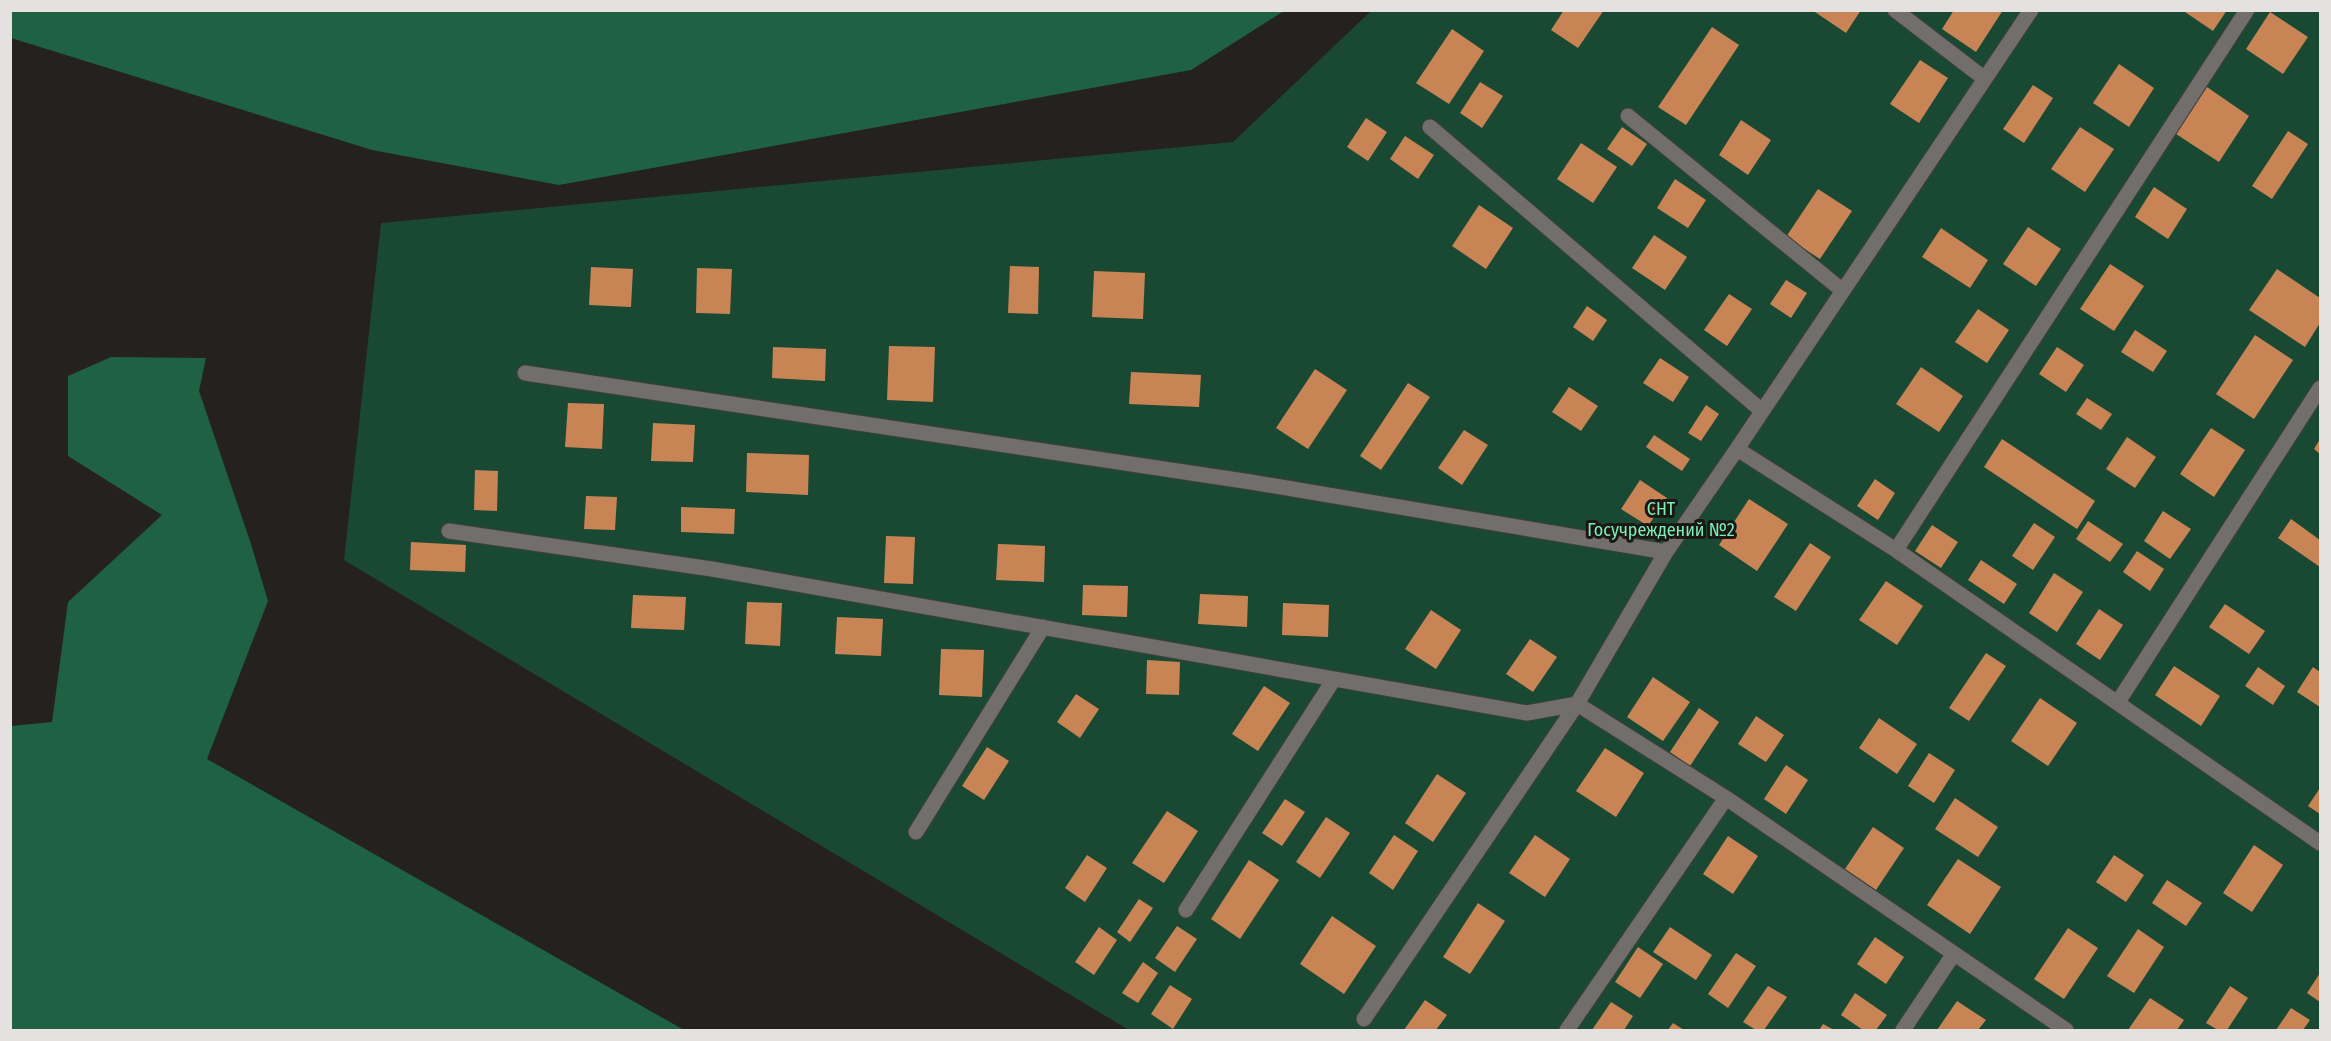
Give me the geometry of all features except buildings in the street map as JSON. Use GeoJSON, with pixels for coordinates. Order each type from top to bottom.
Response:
{"type":"FeatureCollection","features":[{"type":"Feature","properties":{"kind":"lane"},"geometry":{"type":"LineString","coordinates":[[1895,10],[1985,79]]}},
{"type":"Feature","properties":{"kind":"lane"},"geometry":{"type":"LineString","coordinates":[[1364,1019],[1576,704],[1666,552],[2031,10]]}},
{"type":"Feature","properties":{"kind":"lane"},"geometry":{"type":"LineString","coordinates":[[1896,550],[2247,10]]}},
{"type":"Feature","properties":{"kind":"lane"},"geometry":{"type":"LineString","coordinates":[[1628,116],[1843,291]]}},
{"type":"Feature","properties":{"kind":"lane"},"geometry":{"type":"LineString","coordinates":[[1430,128],[1762,411]]}},
{"type":"Feature","properties":{"kind":"lane"},"geometry":{"type":"LineString","coordinates":[[525,373],[1251,482],[1666,552]]}},
{"type":"Feature","properties":{"kind":"lane"},"geometry":{"type":"LineString","coordinates":[[2118,702],[2320,388]]}},
{"type":"Feature","properties":{"kind":"lane"},"geometry":{"type":"LineString","coordinates":[[1737,449],[1896,550],[2320,843]]}},
{"type":"Feature","properties":{"kind":"lane"},"geometry":{"type":"LineString","coordinates":[[449,531],[712,569],[1527,713],[1576,704],[1726,798],[2066,1030]]}},
{"type":"Feature","properties":{"kind":"lane"},"geometry":{"type":"LineString","coordinates":[[916,832],[1043,627]]}},
{"type":"Feature","properties":{"kind":"lane"},"geometry":{"type":"LineString","coordinates":[[1186,910],[1334,679]]}},
{"type":"Feature","properties":{"kind":"lane"},"geometry":{"type":"LineString","coordinates":[[1567,1030],[1726,798]]}},
{"type":"Feature","properties":{"kind":"lane"},"geometry":{"type":"LineString","coordinates":[[1903,1030],[1953,955]]}},
{"type":"Feature","properties":{"kind":"green space"},"geometry":{"type":"Polygon","coordinates":[[[10,11],[1284,11],[1191,70],[559,185],[372,150],[11,38],[10,11]]]}},
{"type":"Feature","properties":{"kind":"green space","name":"СНТ Госучреждений №2"},"geometry":{"type":"Polygon","coordinates":[[[1371,11],[2320,11],[2320,1030],[1129,1030],[344,560],[381,223],[1233,142],[1371,11]]]}},
{"type":"Feature","properties":{"kind":"green space"},"geometry":{"type":"Polygon","coordinates":[[[111,357],[206,358],[199,391],[268,601],[207,759],[684,1030],[11,1030],[11,726],[52,722],[68,602],[162,515],[68,456],[68,376],[111,357]]]}}]}
